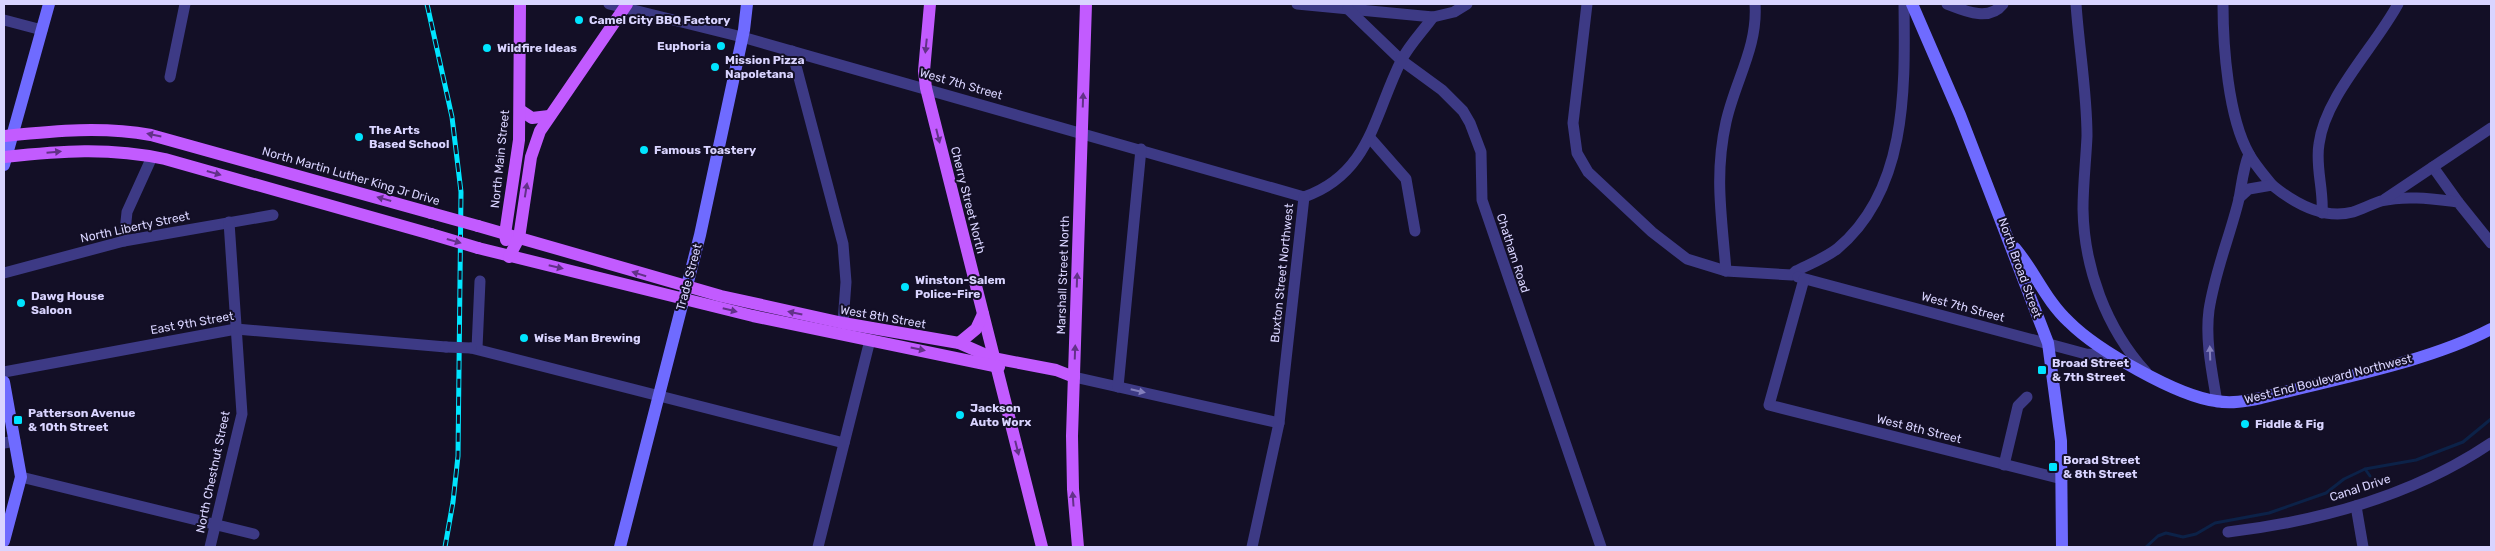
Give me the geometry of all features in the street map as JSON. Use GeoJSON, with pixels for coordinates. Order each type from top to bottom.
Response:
{"type":"FeatureCollection","features":[{"type":"Feature","properties":{"kind":"main road","name":"North Main Street"},"geometry":{"type":"LineString","coordinates":[[509,256],[505,234],[517,154],[520,110],[520,4]]}},
{"type":"Feature","properties":{"kind":"main road","name":"Cherry Street North"},"geometry":{"type":"LineString","coordinates":[[930,4],[924,71],[926,88],[1042,547]]}},
{"type":"Feature","properties":{"kind":"main road","name":"Marshall Street North"},"geometry":{"type":"LineString","coordinates":[[1078,547],[1072,462],[1086,4]]}},
{"type":"Feature","properties":{"kind":"main road"},"geometry":{"type":"LineString","coordinates":[[509,256],[519,238],[533,148],[549,116],[626,6]]}},
{"type":"Feature","properties":{"kind":"main road"},"geometry":{"type":"LineString","coordinates":[[520,110],[532,118],[549,116]]}},
{"type":"Feature","properties":{"kind":"main road","name":"North Martin Luther King Jr Drive"},"geometry":{"type":"LineString","coordinates":[[8,136],[83,129],[117,130],[151,135],[519,238],[684,292]]}},
{"type":"Feature","properties":{"kind":"main road"},"geometry":{"type":"LineString","coordinates":[[4,160],[84,150],[115,151],[152,156],[509,256],[684,292]]}},
{"type":"Feature","properties":{"kind":"main road","name":"West 8th Street"},"geometry":{"type":"LineString","coordinates":[[684,292],[959,343],[995,362]]}},
{"type":"Feature","properties":{"kind":"main road","name":"West 8th Street"},"geometry":{"type":"LineString","coordinates":[[684,292],[760,318],[1074,377]]}},
{"type":"Feature","properties":{"kind":"main road"},"geometry":{"type":"LineString","coordinates":[[959,343],[976,329],[983,314]]}},
{"type":"Feature","properties":{"kind":"street"},"geometry":{"type":"LineString","coordinates":[[4,160],[8,136],[49,4]]}},
{"type":"Feature","properties":{"kind":"street"},"geometry":{"type":"LineString","coordinates":[[170,77],[185,4]]}},
{"type":"Feature","properties":{"kind":"street","name":"West 7th Street"},"geometry":{"type":"LineString","coordinates":[[609,4],[626,6],[742,36],[1304,197]]}},
{"type":"Feature","properties":{"kind":"street","name":"Trade Street"},"geometry":{"type":"LineString","coordinates":[[620,547],[706,206],[747,4]]}},
{"type":"Feature","properties":{"kind":"street"},"geometry":{"type":"LineString","coordinates":[[1297,4],[1433,17],[1454,12],[1467,4]]}},
{"type":"Feature","properties":{"kind":"street"},"geometry":{"type":"LineString","coordinates":[[1587,4],[1573,122],[1574,140],[1580,161],[1600,185],[1675,252],[1686,259],[1726,271],[1792,275],[1835,250],[1848,238],[1870,210],[1891,162],[1900,124],[1904,4]]}},
{"type":"Feature","properties":{"kind":"street"},"geometry":{"type":"LineString","coordinates":[[1726,271],[1719,201],[1721,153],[1730,106],[1752,48],[1755,4]]}},
{"type":"Feature","properties":{"kind":"street","name":"North Broad Street"},"geometry":{"type":"LineString","coordinates":[[1912,4],[2012,244],[2017,266],[2048,343],[2060,441],[2062,547]]}},
{"type":"Feature","properties":{"kind":"street"},"geometry":{"type":"LineString","coordinates":[[1947,4],[1986,14],[1994,12],[2003,4]]}},
{"type":"Feature","properties":{"kind":"street"},"geometry":{"type":"LineString","coordinates":[[2076,4],[2086,120],[2083,210],[2089,262],[2101,300],[2121,339],[2146,372]]}},
{"type":"Feature","properties":{"kind":"street"},"geometry":{"type":"LineString","coordinates":[[2223,4],[2222,40],[2232,102],[2249,154],[2272,185],[2287,197],[2322,213],[2338,214],[2351,212],[2380,201],[2491,128]]}},
{"type":"Feature","properties":{"kind":"street"},"geometry":{"type":"LineString","coordinates":[[2322,213],[2317,162],[2322,127],[2338,96],[2398,4]]}},
{"type":"Feature","properties":{"kind":"street","name":"Chatham Road"},"geometry":{"type":"LineString","coordinates":[[1348,9],[1402,60],[1455,101],[1470,122],[1477,139],[1482,164],[1482,200],[1601,547]]}},
{"type":"Feature","properties":{"kind":"street","name":"Buxton Street Northwest"},"geometry":{"type":"LineString","coordinates":[[1252,547],[1279,423],[1304,197],[1322,191],[1352,165],[1370,138],[1402,60],[1433,17]]}},
{"type":"Feature","properties":{"kind":"street"},"geometry":{"type":"LineString","coordinates":[[4,20],[42,30]]}},
{"type":"Feature","properties":{"kind":"street"},"geometry":{"type":"LineString","coordinates":[[792,51],[843,244],[846,275],[843,323]]}},
{"type":"Feature","properties":{"kind":"street"},"geometry":{"type":"LineString","coordinates":[[1370,138],[1406,179],[1415,232]]}},
{"type":"Feature","properties":{"kind":"street"},"geometry":{"type":"LineString","coordinates":[[1118,387],[1141,149]]}},
{"type":"Feature","properties":{"kind":"street"},"geometry":{"type":"LineString","coordinates":[[2217,402],[2210,361],[2209,312],[2214,281],[2239,198],[2242,172],[2249,154]]}},
{"type":"Feature","properties":{"kind":"street"},"geometry":{"type":"LineString","coordinates":[[124,241],[127,212],[152,156]]}},
{"type":"Feature","properties":{"kind":"street"},"geometry":{"type":"LineString","coordinates":[[2433,167],[2491,243]]}},
{"type":"Feature","properties":{"kind":"street"},"geometry":{"type":"LineString","coordinates":[[2239,198],[2249,189],[2272,185]]}},
{"type":"Feature","properties":{"kind":"street"},"geometry":{"type":"LineString","coordinates":[[2380,201],[2419,198],[2458,202]]}},
{"type":"Feature","properties":{"kind":"street","name":"North Liberty Street"},"geometry":{"type":"LineString","coordinates":[[4,272],[124,241],[273,215]]}},
{"type":"Feature","properties":{"kind":"street","name":"North Chestnut Street"},"geometry":{"type":"LineString","coordinates":[[210,547],[242,414],[229,222]]}},
{"type":"Feature","properties":{"kind":"street","name":"West End Boulevard Northwest"},"geometry":{"type":"LineString","coordinates":[[2012,244],[2053,305],[2070,323],[2115,356],[2194,397],[2217,402],[2240,402],[2261,398],[2401,362],[2452,347],[2491,329]]}},
{"type":"Feature","properties":{"kind":"street","name":"West 7th Street"},"geometry":{"type":"LineString","coordinates":[[1792,275],[2086,354],[2115,356]]}},
{"type":"Feature","properties":{"kind":"street","name":"West 8th Street"},"geometry":{"type":"LineString","coordinates":[[1804,279],[1769,404],[2062,479]]}},
{"type":"Feature","properties":{"kind":"street"},"geometry":{"type":"LineString","coordinates":[[474,348],[480,282]]}},
{"type":"Feature","properties":{"kind":"street","name":"East 9th Street"},"geometry":{"type":"LineString","coordinates":[[4,372],[236,329],[474,348],[844,443]]}},
{"type":"Feature","properties":{"kind":"street"},"geometry":{"type":"LineString","coordinates":[[818,547],[870,340]]}},
{"type":"Feature","properties":{"kind":"street","name":"West 8th Street"},"geometry":{"type":"LineString","coordinates":[[1074,377],[1279,423]]}},
{"type":"Feature","properties":{"kind":"street"},"geometry":{"type":"LineString","coordinates":[[4,382],[10,442],[21,476],[4,541]]}},
{"type":"Feature","properties":{"kind":"street"},"geometry":{"type":"LineString","coordinates":[[2004,464],[2018,406],[2027,397]]}},
{"type":"Feature","properties":{"kind":"street","name":"Canal Drive"},"geometry":{"type":"LineString","coordinates":[[2228,532],[2263,528],[2356,506],[2422,480],[2471,457],[2491,443]]}},
{"type":"Feature","properties":{"kind":"street"},"geometry":{"type":"LineString","coordinates":[[21,476],[254,534]]}},
{"type":"Feature","properties":{"kind":"street"},"geometry":{"type":"LineString","coordinates":[[2356,506],[2363,547]]}},
{"type":"Feature","properties":{"kind":"waterway"},"geometry":{"type":"LineString","coordinates":[[2146,547],[2158,536],[2166,533],[2183,537],[2196,534],[2215,523],[2269,513],[2326,493],[2344,479],[2365,469],[2416,460],[2463,442],[2491,419]]}},
{"type":"Feature","properties":{"kind":"waterway"},"geometry":{"type":"LineString","coordinates":[[2365,469],[2370,476]]}},
{"type":"Feature","properties":{"kind":"railway"},"geometry":{"type":"LineString","coordinates":[[427,4],[452,117],[461,192],[458,456],[453,502],[445,547]]}},
{"type":"Feature","properties":{"kind":"place","name":"Camel City BBQ Factory"},"geometry":{"type":"Point","coordinates":[579,20]}},
{"type":"Feature","properties":{"kind":"place","name":"Euphoria"},"geometry":{"type":"Point","coordinates":[721,46]}},
{"type":"Feature","properties":{"kind":"place","name":"Wildfire Ideas"},"geometry":{"type":"Point","coordinates":[487,48]}},
{"type":"Feature","properties":{"kind":"place","name":"Mission Pizza Napoletana"},"geometry":{"type":"Point","coordinates":[715,67]}},
{"type":"Feature","properties":{"kind":"place","name":"The Arts Based School"},"geometry":{"type":"Point","coordinates":[359,137]}},
{"type":"Feature","properties":{"kind":"place","name":"Famous Toastery"},"geometry":{"type":"Point","coordinates":[644,150]}},
{"type":"Feature","properties":{"kind":"place","name":"Winston-Salem Police-Fire"},"geometry":{"type":"Point","coordinates":[905,287]}},
{"type":"Feature","properties":{"kind":"place","name":"Dawg House Saloon"},"geometry":{"type":"Point","coordinates":[21,303]}},
{"type":"Feature","properties":{"kind":"place","name":"Wise Man Brewing"},"geometry":{"type":"Point","coordinates":[524,338]}},
{"type":"Feature","properties":{"kind":"place","name":"Broad Street & 7th Street"},"geometry":{"type":"Point","coordinates":[2042,370]}},
{"type":"Feature","properties":{"kind":"place","name":"Jackson Auto Worx"},"geometry":{"type":"Point","coordinates":[960,415]}},
{"type":"Feature","properties":{"kind":"place","name":"Patterson Avenue & 10th Street"},"geometry":{"type":"Point","coordinates":[18,420]}},
{"type":"Feature","properties":{"kind":"place","name":"Fiddle & Fig"},"geometry":{"type":"Point","coordinates":[2245,424]}},
{"type":"Feature","properties":{"kind":"place","name":"Borad Street & 8th Street"},"geometry":{"type":"Point","coordinates":[2053,467]}}]}
